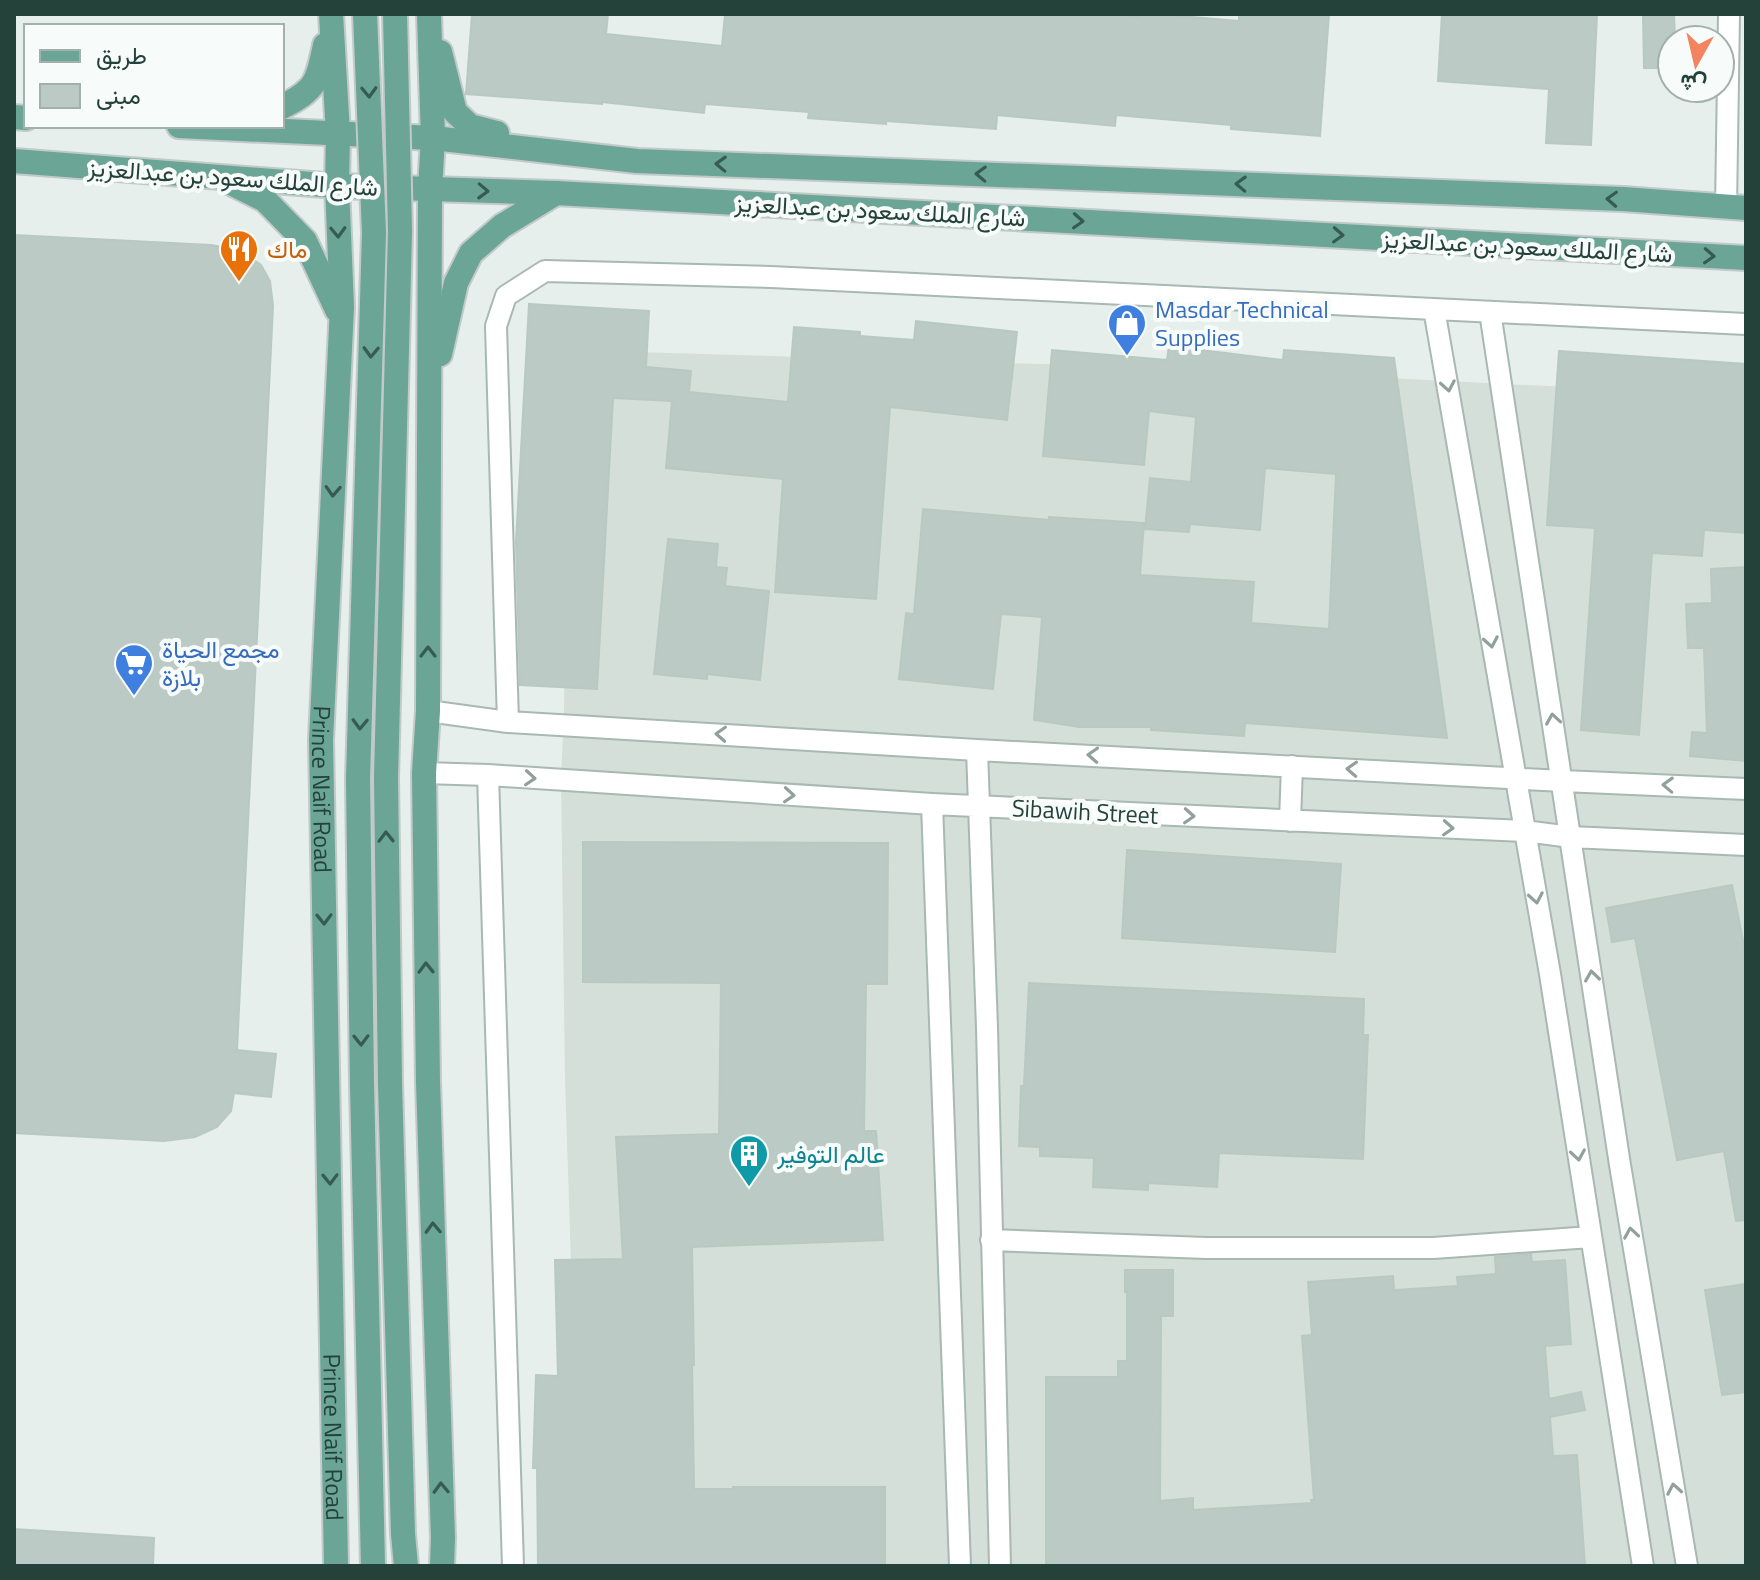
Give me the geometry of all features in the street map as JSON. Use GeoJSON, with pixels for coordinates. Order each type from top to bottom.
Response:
{"type":"FeatureCollection","features":[{"type":"Feature","properties":{"kind":"main road"},"geometry":{"type":"LineString","coordinates":[[365,14],[374,233],[358,779],[373,1566]]}},
{"type":"Feature","properties":{"kind":"main road"},"geometry":{"type":"LineString","coordinates":[[395,14],[400,231],[386,778],[390,1083],[406,1566]]}},
{"type":"Feature","properties":{"kind":"main road"},"geometry":{"type":"LineString","coordinates":[[430,14],[433,138],[430,189],[428,711],[424,773],[428,1082],[442,1566]]}},
{"type":"Feature","properties":{"kind":"main road"},"geometry":{"type":"LineString","coordinates":[[430,14],[455,112],[470,126],[637,161]]}},
{"type":"Feature","properties":{"kind":"main road"},"geometry":{"type":"LineString","coordinates":[[284,106],[303,96],[318,78],[331,17]]}},
{"type":"Feature","properties":{"kind":"main road","name":"Prince Naif Road"},"geometry":{"type":"LineString","coordinates":[[331,17],[338,134],[341,318],[321,740],[336,1566]]}},
{"type":"Feature","properties":{"kind":"main road","name":"شارع الملك سعود بن عبدالعزيز"},"geometry":{"type":"LineString","coordinates":[[229,128],[433,138],[637,161],[1591,198],[1736,208]]}},
{"type":"Feature","properties":{"kind":"main road","name":"شارع الملك سعود بن عبدالعزيز"},"geometry":{"type":"LineString","coordinates":[[14,161],[337,186],[556,193],[1746,258]]}},
{"type":"Feature","properties":{"kind":"main road"},"geometry":{"type":"LineString","coordinates":[[218,177],[265,200],[305,241],[341,318]]}},
{"type":"Feature","properties":{"kind":"main road"},"geometry":{"type":"LineString","coordinates":[[429,400],[456,283],[471,253],[502,226],[556,193]]}},
{"type":"Feature","properties":{"kind":"street"},"geometry":{"type":"LineString","coordinates":[[1729,14],[1736,208]]}},
{"type":"Feature","properties":{"kind":"street"},"geometry":{"type":"LineString","coordinates":[[508,722],[496,326],[506,296],[545,271],[771,277],[1746,324]]}},
{"type":"Feature","properties":{"kind":"street"},"geometry":{"type":"LineString","coordinates":[[1434,309],[1550,974],[1643,1566]]}},
{"type":"Feature","properties":{"kind":"street"},"geometry":{"type":"LineString","coordinates":[[1490,312],[1620,1165],[1687,1566]]}},
{"type":"Feature","properties":{"kind":"street"},"geometry":{"type":"LineString","coordinates":[[428,711],[508,722],[977,750],[1746,789]]}},
{"type":"Feature","properties":{"kind":"street"},"geometry":{"type":"LineString","coordinates":[[977,750],[1000,1566]]}},
{"type":"Feature","properties":{"kind":"street"},"geometry":{"type":"LineString","coordinates":[[1290,821],[1292,766]]}},
{"type":"Feature","properties":{"kind":"street","name":"Sibawih Street"},"geometry":{"type":"LineString","coordinates":[[424,773],[932,804],[1524,831],[1571,837],[1746,845]]}},
{"type":"Feature","properties":{"kind":"street"},"geometry":{"type":"LineString","coordinates":[[488,775],[513,1566]]}},
{"type":"Feature","properties":{"kind":"street"},"geometry":{"type":"LineString","coordinates":[[932,804],[960,1566]]}},
{"type":"Feature","properties":{"kind":"street"},"geometry":{"type":"LineString","coordinates":[[991,1240],[1206,1248],[1433,1248],[1591,1237]]}},
{"type":"Feature","properties":{"kind":"shaded area"},"geometry":{"type":"Polygon","coordinates":[[[566,350],[1208,369],[1746,396],[1746,1566],[579,1566],[565,1079],[561,777],[566,350]]]}},
{"type":"Feature","properties":{"kind":"building"},"geometry":{"type":"Polygon","coordinates":[[[472,14],[608,14],[606,34],[722,46],[725,14],[1105,14],[1140,17],[1140,14],[1157,14],[1239,21],[1239,14],[1329,14],[1320,136],[1116,115],[1115,126],[997,115],[996,129],[808,118],[809,112],[705,104],[704,113],[602,102],[466,94],[472,14]]]}},
{"type":"Feature","properties":{"kind":"building"},"geometry":{"type":"Polygon","coordinates":[[[1442,14],[1597,14],[1591,145],[1546,143],[1549,89],[1438,81],[1442,14]]]}},
{"type":"Feature","properties":{"kind":"building"},"geometry":{"type":"Polygon","coordinates":[[[1643,14],[1674,14],[1674,24],[1656,24],[1656,68],[1644,68],[1643,14]]]}},
{"type":"Feature","properties":{"kind":"building","name":"مجمع الحياة بلازة"},"geometry":{"type":"Polygon","coordinates":[[[14,235],[211,245],[240,250],[261,265],[270,281],[273,306],[237,1050],[276,1054],[271,1097],[234,1093],[231,1111],[217,1127],[195,1137],[164,1141],[14,1133],[14,235]]]}},
{"type":"Feature","properties":{"kind":"building"},"geometry":{"type":"Polygon","coordinates":[[[529,304],[649,311],[646,367],[691,371],[689,392],[788,402],[794,327],[914,340],[916,321],[1017,332],[1007,420],[890,407],[876,599],[775,592],[783,479],[666,468],[672,401],[613,398],[597,689],[520,685],[516,542],[529,304]]]}},
{"type":"Feature","properties":{"kind":"building"},"geometry":{"type":"Polygon","coordinates":[[[1169,346],[1283,360],[1284,350],[1394,358],[1447,738],[1245,723],[1244,736],[1151,730],[1151,727],[1079,727],[1034,720],[1042,617],[1001,614],[993,689],[899,679],[906,613],[914,614],[923,509],[1049,520],[1049,517],[1144,523],[1140,575],[1254,582],[1251,623],[1329,629],[1336,474],[1265,468],[1260,530],[1190,524],[1189,532],[1145,529],[1150,478],[1191,482],[1196,417],[1149,411],[1144,465],[1043,456],[1052,350],[1167,360],[1169,346]]]}},
{"type":"Feature","properties":{"kind":"building"},"geometry":{"type":"Polygon","coordinates":[[[1559,351],[1746,364],[1746,533],[1704,530],[1702,556],[1652,553],[1639,735],[1581,730],[1595,528],[1547,525],[1559,351]]]}},
{"type":"Feature","properties":{"kind":"building"},"geometry":{"type":"Polygon","coordinates":[[[668,539],[718,544],[716,567],[727,568],[725,586],[769,591],[760,680],[707,674],[707,679],[654,674],[668,539]]]}},
{"type":"Feature","properties":{"kind":"building"},"geometry":{"type":"Polygon","coordinates":[[[1746,567],[1746,761],[1690,756],[1692,732],[1707,733],[1704,648],[1688,648],[1686,604],[1712,603],[1711,569],[1746,567]]]}},
{"type":"Feature","properties":{"kind":"building"},"geometry":{"type":"Polygon","coordinates":[[[583,842],[888,843],[887,984],[866,984],[864,1131],[876,1131],[883,1240],[692,1247],[694,1489],[885,1487],[885,1566],[538,1566],[537,1468],[533,1468],[536,1375],[558,1376],[555,1260],[623,1259],[616,1137],[719,1134],[721,983],[583,982],[583,842]]]}},
{"type":"Feature","properties":{"kind":"building"},"geometry":{"type":"Polygon","coordinates":[[[1127,850],[1341,864],[1335,952],[1122,938],[1127,850]]]}},
{"type":"Feature","properties":{"kind":"building"},"geometry":{"type":"Polygon","coordinates":[[[1732,885],[1746,956],[1746,1220],[1736,1221],[1724,1151],[1677,1160],[1635,938],[1612,942],[1606,908],[1732,885]]]}},
{"type":"Feature","properties":{"kind":"building"},"geometry":{"type":"Polygon","coordinates":[[[1029,983],[1364,999],[1363,1035],[1368,1035],[1363,1159],[1219,1153],[1217,1187],[1148,1183],[1148,1190],[1093,1187],[1094,1158],[1040,1156],[1040,1147],[1019,1146],[1029,983]]]}},
{"type":"Feature","properties":{"kind":"building"},"geometry":{"type":"Polygon","coordinates":[[[1531,1254],[1532,1262],[1565,1260],[1571,1344],[1545,1346],[1549,1399],[1581,1392],[1585,1410],[1550,1417],[1553,1456],[1577,1455],[1585,1566],[1046,1566],[1046,1377],[1118,1377],[1118,1361],[1127,1361],[1125,1270],[1173,1270],[1173,1316],[1161,1316],[1160,1501],[1193,1498],[1193,1510],[1312,1503],[1311,1500],[1314,1500],[1302,1336],[1312,1335],[1308,1282],[1393,1276],[1394,1290],[1458,1286],[1457,1277],[1496,1274],[1495,1257],[1531,1254]]]}},
{"type":"Feature","properties":{"kind":"building"},"geometry":{"type":"Polygon","coordinates":[[[1746,1284],[1746,1392],[1722,1395],[1705,1290],[1746,1284]]]}},
{"type":"Feature","properties":{"kind":"building"},"geometry":{"type":"Polygon","coordinates":[[[14,1529],[154,1538],[153,1566],[14,1566],[14,1529]]]}},
{"type":"Feature","properties":{"kind":"place","name":"ماك"},"geometry":{"type":"Point","coordinates":[239,283]}},
{"type":"Feature","properties":{"kind":"place","name":"Masdar Technical Supplies"},"geometry":{"type":"Point","coordinates":[1127,357]}},
{"type":"Feature","properties":{"kind":"place","name":"مجمع الحياة بلازة"},"geometry":{"type":"Point","coordinates":[134,697]}},
{"type":"Feature","properties":{"kind":"place","name":"عالم التوفير"},"geometry":{"type":"Point","coordinates":[749,1188]}}]}
